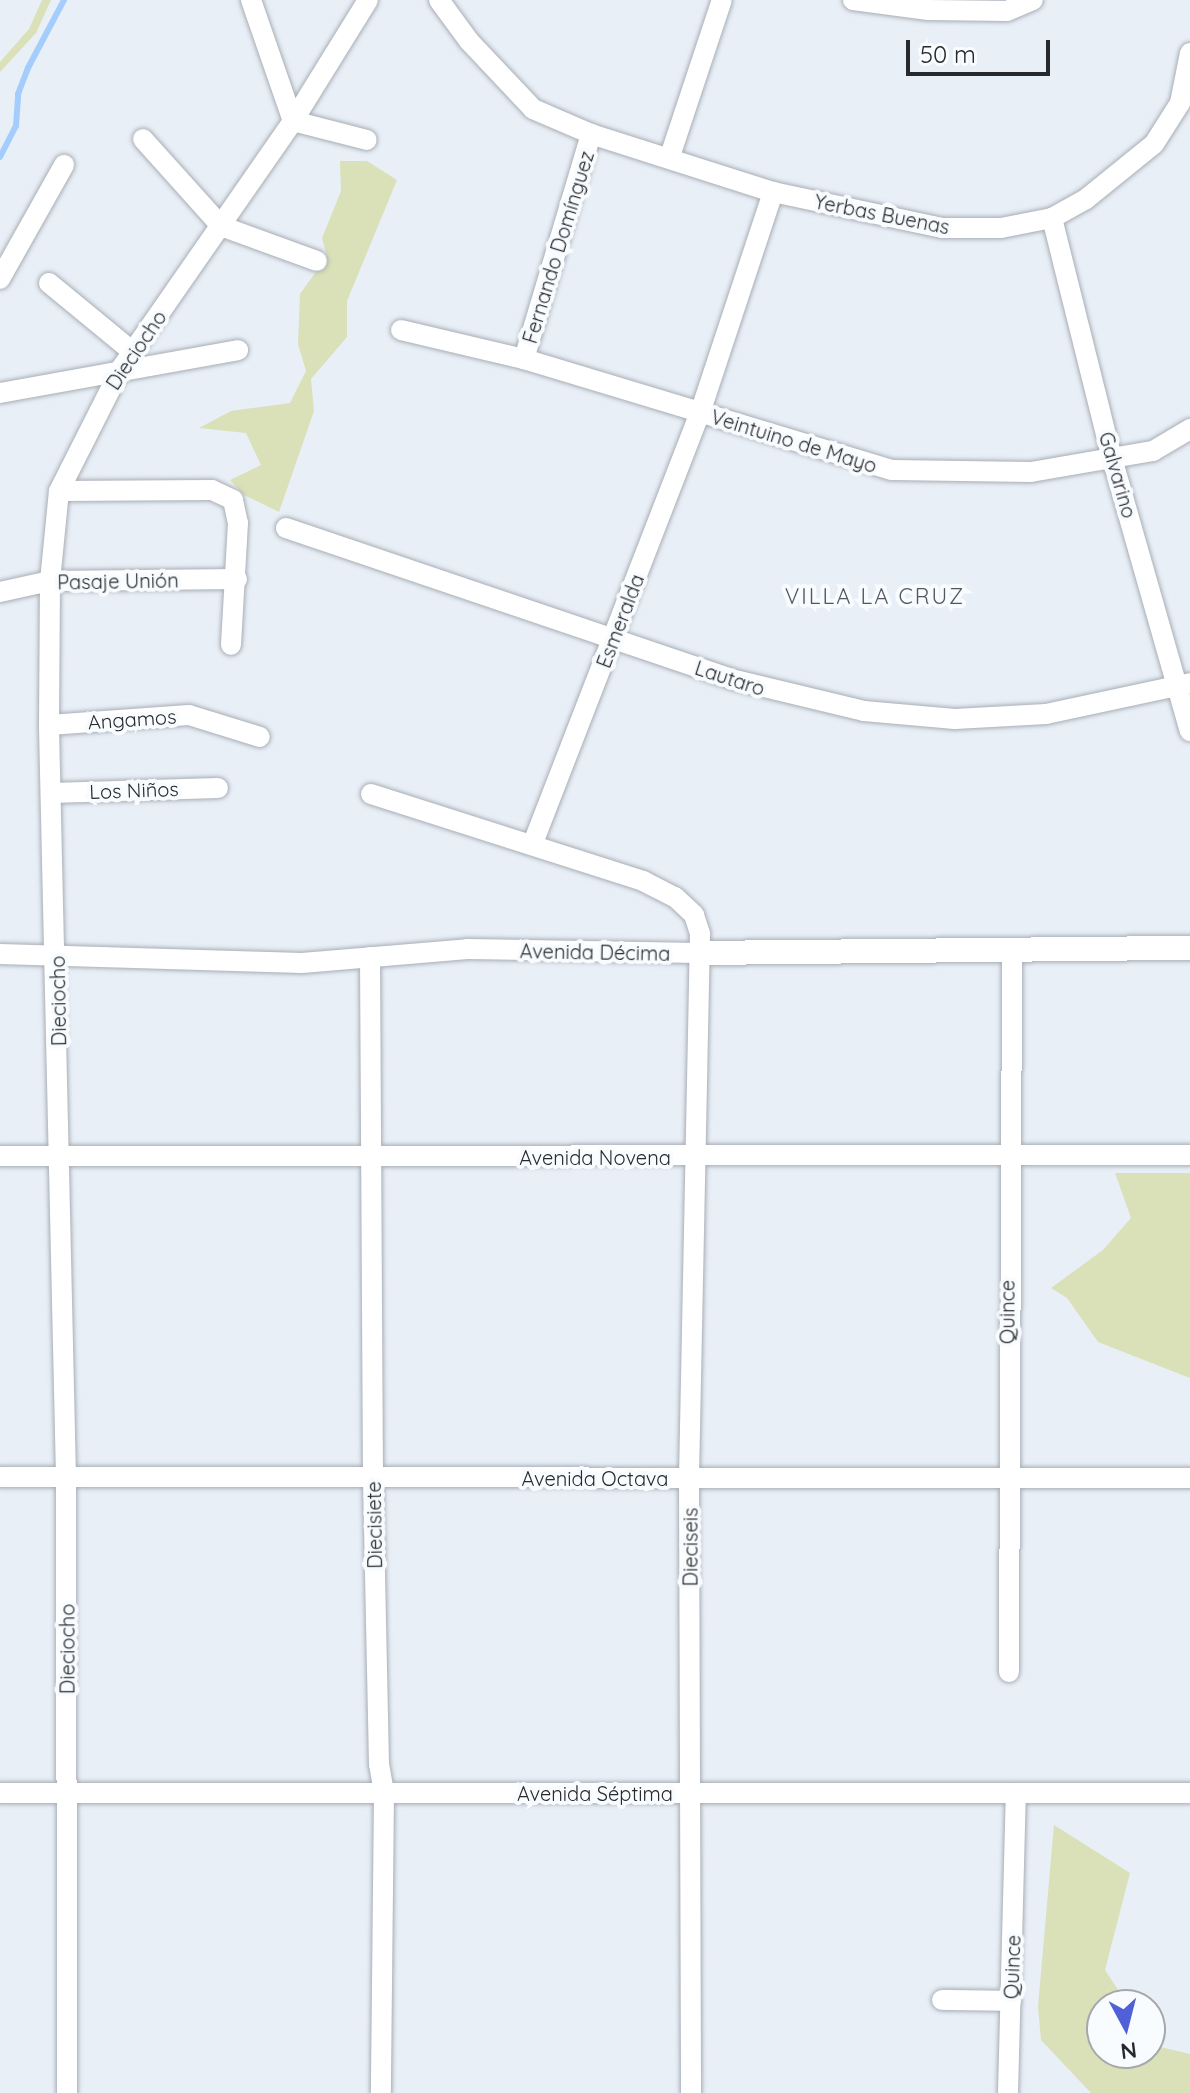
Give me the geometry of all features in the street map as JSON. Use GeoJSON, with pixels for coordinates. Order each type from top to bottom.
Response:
{"type":"FeatureCollection","features":[{"type":"Feature","properties":{"kind":"street"},"geometry":{"type":"LineString","coordinates":[[251,0],[293,121],[367,140]]}},
{"type":"Feature","properties":{"kind":"street","name":"Dieciocho"},"geometry":{"type":"LineString","coordinates":[[67,2093],[66,1477],[58,953],[49,725],[50,581],[59,491],[120,370],[293,121],[368,0]]}},
{"type":"Feature","properties":{"kind":"street","name":"Yerbas Buenas"},"geometry":{"type":"LineString","coordinates":[[439,0],[469,41],[533,109],[591,134],[670,156],[773,192],[942,228],[1001,228],[1052,218],[1086,199],[1154,144],[1180,103],[1190,53]]}},
{"type":"Feature","properties":{"kind":"street"},"geometry":{"type":"LineString","coordinates":[[670,156],[722,0]]}},
{"type":"Feature","properties":{"kind":"street"},"geometry":{"type":"LineString","coordinates":[[853,0],[1007,11],[1033,0]]}},
{"type":"Feature","properties":{"kind":"street","name":"Fernando Domínguez"},"geometry":{"type":"LineString","coordinates":[[524,359],[591,134]]}},
{"type":"Feature","properties":{"kind":"street"},"geometry":{"type":"LineString","coordinates":[[143,139],[221,226],[317,261]]}},
{"type":"Feature","properties":{"kind":"street"},"geometry":{"type":"LineString","coordinates":[[0,279],[64,165]]}},
{"type":"Feature","properties":{"kind":"street","name":"Esmeralda"},"geometry":{"type":"LineString","coordinates":[[533,843],[700,413],[773,192]]}},
{"type":"Feature","properties":{"kind":"street","name":"Galvarino"},"geometry":{"type":"LineString","coordinates":[[1052,218],[1112,458],[1185,684],[1190,731]]}},
{"type":"Feature","properties":{"kind":"street"},"geometry":{"type":"LineString","coordinates":[[49,283],[133,352]]}},
{"type":"Feature","properties":{"kind":"street","name":"Veintuino de Mayo"},"geometry":{"type":"LineString","coordinates":[[401,330],[524,359],[892,470],[1031,472],[1153,451],[1190,429]]}},
{"type":"Feature","properties":{"kind":"street"},"geometry":{"type":"LineString","coordinates":[[1,392],[238,350]]}},
{"type":"Feature","properties":{"kind":"street"},"geometry":{"type":"LineString","coordinates":[[59,491],[222,494],[233,500],[238,523],[231,645]]}},
{"type":"Feature","properties":{"kind":"street","name":"Lautaro"},"geometry":{"type":"LineString","coordinates":[[286,528],[613,641],[775,693],[909,717],[1046,714],[1185,684]]}},
{"type":"Feature","properties":{"kind":"street","name":"Pasaje Unión"},"geometry":{"type":"LineString","coordinates":[[0,592],[50,581],[237,579]]}},
{"type":"Feature","properties":{"kind":"street","name":"Angamos"},"geometry":{"type":"LineString","coordinates":[[49,725],[189,715],[260,737]]}},
{"type":"Feature","properties":{"kind":"street","name":"Los Niños"},"geometry":{"type":"LineString","coordinates":[[51,793],[218,788]]}},
{"type":"Feature","properties":{"kind":"street"},"geometry":{"type":"LineString","coordinates":[[371,794],[533,843],[675,897],[694,915],[700,934],[698,953]]}},
{"type":"Feature","properties":{"kind":"street","name":"Avenida Décima"},"geometry":{"type":"LineString","coordinates":[[0,954],[58,953],[302,963],[467,949],[1012,953],[1190,948]]}},
{"type":"Feature","properties":{"kind":"street","name":"Dieciseis"},"geometry":{"type":"LineString","coordinates":[[691,2093],[689,1478],[698,953]]}},
{"type":"Feature","properties":{"kind":"street","name":"Quince"},"geometry":{"type":"LineString","coordinates":[[1009,1672],[1006,1478],[1012,953]]}},
{"type":"Feature","properties":{"kind":"street","name":"Diecisiete"},"geometry":{"type":"LineString","coordinates":[[370,957],[373,1478],[379,1764],[384,1793],[381,2093]]}},
{"type":"Feature","properties":{"kind":"street","name":"Avenida Novena"},"geometry":{"type":"LineString","coordinates":[[0,1156],[1008,1158],[1190,1155]]}},
{"type":"Feature","properties":{"kind":"street","name":"Avenida Octava"},"geometry":{"type":"LineString","coordinates":[[0,1477],[1190,1478]]}},
{"type":"Feature","properties":{"kind":"street","name":"Avenida Séptima"},"geometry":{"type":"LineString","coordinates":[[0,1793],[1190,1793]]}},
{"type":"Feature","properties":{"kind":"street","name":"Quince"},"geometry":{"type":"LineString","coordinates":[[1008,2093],[1016,1793]]}},
{"type":"Feature","properties":{"kind":"street"},"geometry":{"type":"LineString","coordinates":[[942,2000],[1011,2001]]}},
{"type":"Feature","properties":{"kind":"green space"},"geometry":{"type":"Polygon","coordinates":[[[42,0],[51,0],[36,33],[0,72],[0,62],[29,29],[42,0]]]}},
{"type":"Feature","properties":{"kind":"green space"},"geometry":{"type":"Polygon","coordinates":[[[340,161],[367,161],[397,180],[347,301],[347,337],[311,379],[314,411],[279,512],[244,495],[230,480],[261,465],[246,433],[199,428],[231,411],[290,403],[306,371],[298,344],[300,294],[327,256],[322,238],[341,191],[340,161]]]}},
{"type":"Feature","properties":{"kind":"green space"},"geometry":{"type":"Polygon","coordinates":[[[1115,1173],[1190,1173],[1190,1378],[1098,1342],[1067,1298],[1051,1288],[1103,1250],[1131,1218],[1115,1173]]]}},
{"type":"Feature","properties":{"kind":"green space"},"geometry":{"type":"Polygon","coordinates":[[[1054,1825],[1130,1873],[1105,1970],[1117,1989],[1086,1989],[1086,2069],[1166,2069],[1166,2048],[1190,2054],[1190,2093],[1091,2093],[1041,2040],[1038,2006],[1054,1825]]]}},
{"type":"Feature","properties":{"kind":"waterway"},"geometry":{"type":"LineString","coordinates":[[0,157],[16,126],[18,94],[28,68],[64,0]]}},
{"type":"Feature","properties":{"kind":"district","name":"VILLA LA CRUZ"},"geometry":{"type":"Point","coordinates":[875,597]}}]}
